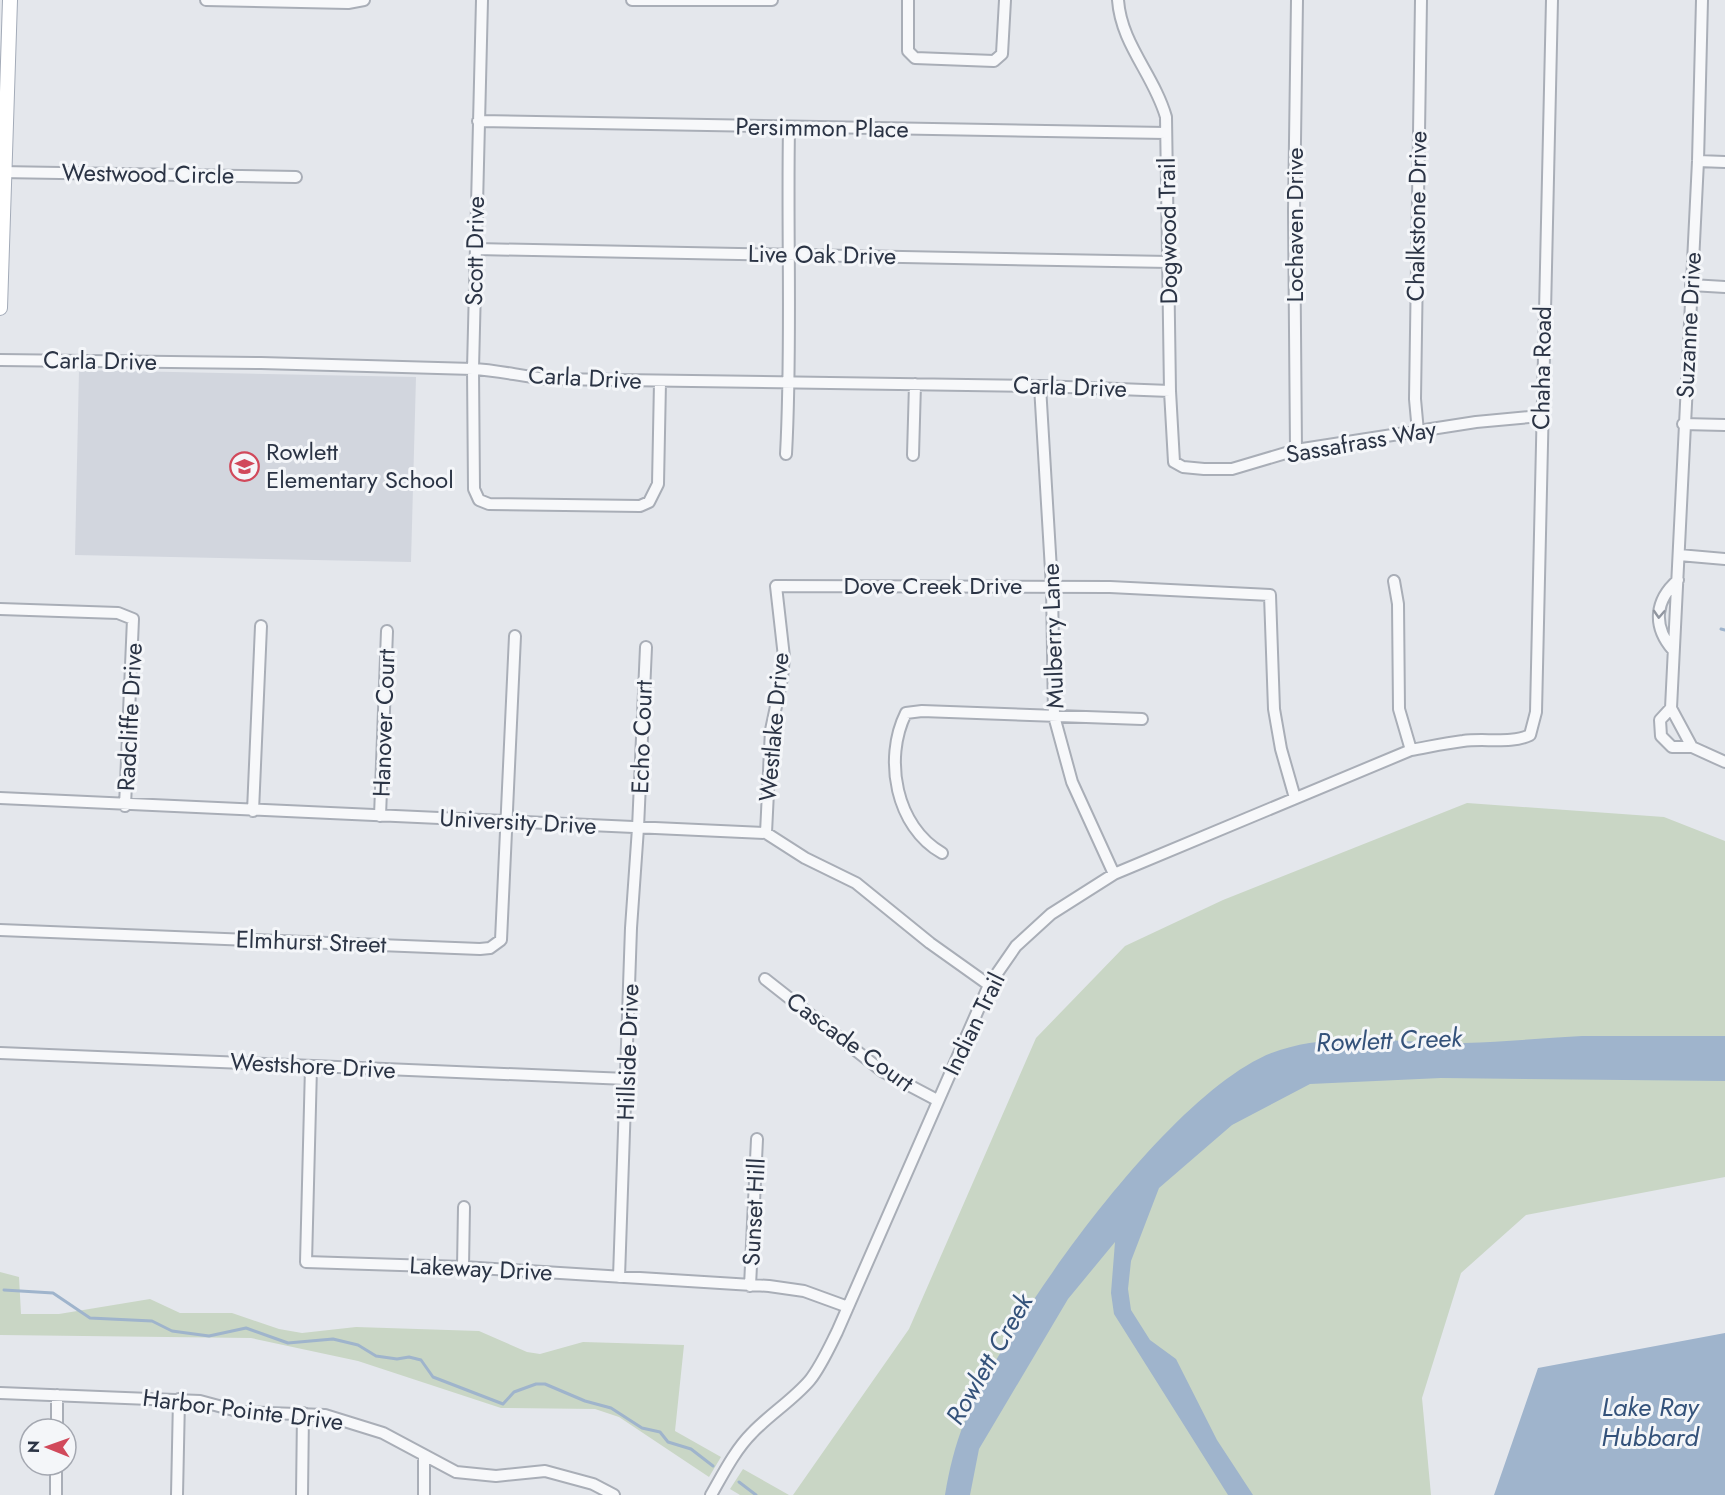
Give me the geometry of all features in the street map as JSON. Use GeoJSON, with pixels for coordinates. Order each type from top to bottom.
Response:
{"type":"FeatureCollection","features":[{"type":"Feature","properties":{"kind":"main road"},"geometry":{"type":"LineString","coordinates":[[0,308],[2,172],[10,0]]}},
{"type":"Feature","properties":{"kind":"street"},"geometry":{"type":"LineString","coordinates":[[206,0],[348,3],[364,0]]}},
{"type":"Feature","properties":{"kind":"street","name":"Scott Drive"},"geometry":{"type":"LineString","coordinates":[[482,0],[473,369],[474,489],[479,500],[489,504],[640,506],[649,502],[658,484],[660,382]]}},
{"type":"Feature","properties":{"kind":"street"},"geometry":{"type":"LineString","coordinates":[[632,0],[772,0]]}},
{"type":"Feature","properties":{"kind":"street"},"geometry":{"type":"LineString","coordinates":[[908,0],[908,51],[915,58],[994,61],[1000,57],[1003,48],[1005,0]]}},
{"type":"Feature","properties":{"kind":"street","name":"Dogwood Trail"},"geometry":{"type":"LineString","coordinates":[[1118,0],[1124,34],[1162,102],[1166,133],[1172,452],[1174,462],[1183,467]]}},
{"type":"Feature","properties":{"kind":"street","name":"Lochaven Drive"},"geometry":{"type":"LineString","coordinates":[[1296,450],[1294,211],[1297,0]]}},
{"type":"Feature","properties":{"kind":"street","name":"Chalkstone Drive"},"geometry":{"type":"LineString","coordinates":[[1418,432],[1415,399],[1421,0]]}},
{"type":"Feature","properties":{"kind":"street","name":"Chaha Road"},"geometry":{"type":"LineString","coordinates":[[1530,735],[1536,712],[1552,0]]}},
{"type":"Feature","properties":{"kind":"street","name":"Suzanne Drive"},"geometry":{"type":"LineString","coordinates":[[1671,708],[1683,424],[1698,161],[1702,0]]}},
{"type":"Feature","properties":{"kind":"street","name":"Persimmon Place"},"geometry":{"type":"LineString","coordinates":[[478,121],[1166,133]]}},
{"type":"Feature","properties":{"kind":"street"},"geometry":{"type":"LineString","coordinates":[[786,454],[790,382],[787,255],[789,128]]}},
{"type":"Feature","properties":{"kind":"street"},"geometry":{"type":"LineString","coordinates":[[1698,161],[1725,162]]}},
{"type":"Feature","properties":{"kind":"street","name":"Westwood Circle"},"geometry":{"type":"LineString","coordinates":[[2,172],[296,177]]}},
{"type":"Feature","properties":{"kind":"street","name":"Live Oak Drive"},"geometry":{"type":"LineString","coordinates":[[476,249],[1169,262]]}},
{"type":"Feature","properties":{"kind":"street"},"geometry":{"type":"LineString","coordinates":[[1691,285],[1725,287]]}},
{"type":"Feature","properties":{"kind":"street","name":"Carla Drive"},"geometry":{"type":"LineString","coordinates":[[0,360],[261,363],[504,370],[523,377],[549,380],[1040,386],[1170,391]]}},
{"type":"Feature","properties":{"kind":"street"},"geometry":{"type":"LineString","coordinates":[[913,455],[915,384]]}},
{"type":"Feature","properties":{"kind":"street","name":"Mulberry Lane"},"geometry":{"type":"LineString","coordinates":[[1040,386],[1052,587],[1054,716],[1072,782],[1114,874]]}},
{"type":"Feature","properties":{"kind":"street","name":"Sassafrass Way"},"geometry":{"type":"LineString","coordinates":[[1183,467],[1232,469],[1296,450],[1476,422],[1541,416]]}},
{"type":"Feature","properties":{"kind":"street"},"geometry":{"type":"LineString","coordinates":[[1683,424],[1725,425]]}},
{"type":"Feature","properties":{"kind":"street"},"geometry":{"type":"LineString","coordinates":[[1679,555],[1725,559]]}},
{"type":"Feature","properties":{"kind":"street"},"geometry":{"type":"LineString","coordinates":[[1673,650],[1660,632],[1658,617],[1664,594],[1678,579]]}},
{"type":"Feature","properties":{"kind":"street"},"geometry":{"type":"LineString","coordinates":[[1394,581],[1398,604],[1399,709],[1411,750]]}},
{"type":"Feature","properties":{"kind":"street","name":"Dove Creek Drive"},"geometry":{"type":"LineString","coordinates":[[776,586],[1052,587],[1270,595],[1274,709],[1281,749],[1295,798]]}},
{"type":"Feature","properties":{"kind":"street","name":"Westlake Drive"},"geometry":{"type":"LineString","coordinates":[[766,833],[771,730],[784,657],[776,586]]}},
{"type":"Feature","properties":{"kind":"street","name":"Radcliffe Drive"},"geometry":{"type":"LineString","coordinates":[[0,609],[118,613],[133,619],[125,806]]}},
{"type":"Feature","properties":{"kind":"street"},"geometry":{"type":"LineString","coordinates":[[253,811],[261,626]]}},
{"type":"Feature","properties":{"kind":"street","name":"Hanover Court"},"geometry":{"type":"LineString","coordinates":[[380,816],[387,631]]}},
{"type":"Feature","properties":{"kind":"street"},"geometry":{"type":"LineString","coordinates":[[507,822],[515,636]]}},
{"type":"Feature","properties":{"kind":"street","name":"Echo Court"},"geometry":{"type":"LineString","coordinates":[[638,828],[646,647]]}},
{"type":"Feature","properties":{"kind":"street"},"geometry":{"type":"LineString","coordinates":[[1692,747],[1671,708],[1660,720],[1661,736],[1672,747],[1692,747],[1725,762]]}},
{"type":"Feature","properties":{"kind":"street"},"geometry":{"type":"LineString","coordinates":[[942,853],[930,846],[913,826],[903,811],[899,796],[897,748],[900,725],[906,713],[1142,719]]}},
{"type":"Feature","properties":{"kind":"street","name":"Indian Trail"},"geometry":{"type":"LineString","coordinates":[[711,1495],[751,1433],[811,1378],[837,1332],[989,985],[1016,946],[1051,914],[1114,874],[1411,750],[1496,738],[1519,741],[1530,735]]}},
{"type":"Feature","properties":{"kind":"street","name":"University Drive"},"geometry":{"type":"LineString","coordinates":[[0,798],[125,806],[766,833]]}},
{"type":"Feature","properties":{"kind":"street","name":"Elmhurst Street"},"geometry":{"type":"LineString","coordinates":[[0,930],[490,948],[501,940],[507,822]]}},
{"type":"Feature","properties":{"kind":"street","name":"Hillside Drive"},"geometry":{"type":"LineString","coordinates":[[619,1277],[631,928],[638,828]]}},
{"type":"Feature","properties":{"kind":"street"},"geometry":{"type":"LineString","coordinates":[[766,833],[805,858],[856,883],[930,943],[989,985]]}},
{"type":"Feature","properties":{"kind":"street","name":"Cascade Court"},"geometry":{"type":"LineString","coordinates":[[765,979],[882,1071],[937,1100]]}},
{"type":"Feature","properties":{"kind":"street","name":"Westshore Drive"},"geometry":{"type":"LineString","coordinates":[[0,1053],[627,1079]]}},
{"type":"Feature","properties":{"kind":"street","name":"Lakeway Drive"},"geometry":{"type":"LineString","coordinates":[[311,1067],[306,1262],[463,1267],[750,1286],[804,1291],[848,1307]]}},
{"type":"Feature","properties":{"kind":"street","name":"Sunset Hill"},"geometry":{"type":"LineString","coordinates":[[750,1286],[757,1139]]}},
{"type":"Feature","properties":{"kind":"street"},"geometry":{"type":"LineString","coordinates":[[463,1267],[464,1207]]}},
{"type":"Feature","properties":{"kind":"street","name":"Harbor Pointe Drive"},"geometry":{"type":"LineString","coordinates":[[0,1393],[200,1401],[241,1412],[326,1415],[383,1433],[456,1472],[496,1476],[545,1471],[593,1484],[614,1495]]}},
{"type":"Feature","properties":{"kind":"street"},"geometry":{"type":"LineString","coordinates":[[57,1395],[57,1417]]}},
{"type":"Feature","properties":{"kind":"street"},"geometry":{"type":"LineString","coordinates":[[177,1495],[179,1400]]}},
{"type":"Feature","properties":{"kind":"street"},"geometry":{"type":"LineString","coordinates":[[302,1495],[303,1413]]}},
{"type":"Feature","properties":{"kind":"street"},"geometry":{"type":"LineString","coordinates":[[424,1456],[424,1495]]}},
{"type":"Feature","properties":{"kind":"street"},"geometry":{"type":"LineString","coordinates":[[56,1477],[56,1495]]}},
{"type":"Feature","properties":{"kind":"shaded area","name":"Rowlett Elementary School"},"geometry":{"type":"Polygon","coordinates":[[[79,370],[416,377],[411,562],[75,555],[79,370]]]}},
{"type":"Feature","properties":{"kind":"green space"},"geometry":{"type":"Polygon","coordinates":[[[1467,803],[1664,817],[1725,841],[1725,1177],[1526,1215],[1461,1273],[1422,1398],[1431,1495],[793,1495],[909,1329],[1036,1038],[1125,946],[1223,900],[1467,803]]]}},
{"type":"Feature","properties":{"kind":"green space"},"geometry":{"type":"Polygon","coordinates":[[[0,1272],[19,1277],[21,1314],[59,1314],[150,1299],[180,1313],[232,1313],[279,1329],[302,1333],[356,1327],[479,1331],[527,1352],[540,1354],[583,1342],[684,1345],[675,1431],[721,1457],[709,1477],[619,1417],[595,1409],[501,1408],[358,1361],[251,1338],[0,1335],[0,1272]]]}},
{"type":"Feature","properties":{"kind":"green space"},"geometry":{"type":"Polygon","coordinates":[[[743,1469],[789,1495],[740,1495],[730,1489],[743,1469]]]}},
{"type":"Feature","properties":{"kind":"water"},"geometry":{"type":"Polygon","coordinates":[[[1582,1036],[1725,1036],[1725,1081],[1441,1078],[1310,1084],[1232,1125],[1159,1188],[1131,1261],[1128,1289],[1131,1310],[1150,1340],[1176,1359],[1217,1440],[1253,1495],[1228,1495],[1114,1314],[1111,1293],[1115,1242],[1068,1299],[979,1449],[970,1495],[945,1495],[958,1439],[965,1421],[986,1378],[1017,1325],[1055,1268],[1145,1155],[1192,1107],[1238,1071],[1280,1050],[1326,1041],[1464,1043],[1582,1036]]]}},
{"type":"Feature","properties":{"kind":"water","name":"Lake Ray Hubbard"},"geometry":{"type":"Polygon","coordinates":[[[1725,1333],[1725,1495],[1494,1495],[1538,1368],[1725,1333]]]}},
{"type":"Feature","properties":{"kind":"waterway"},"geometry":{"type":"LineString","coordinates":[[1721,629],[1725,630]]}},
{"type":"Feature","properties":{"kind":"waterway"},"geometry":{"type":"LineString","coordinates":[[4,1290],[53,1293],[90,1318],[152,1321],[172,1331],[209,1336],[246,1328],[288,1343],[333,1339],[358,1345],[376,1356],[397,1359],[409,1357],[421,1360],[433,1377],[503,1404],[514,1392],[536,1384],[545,1384],[585,1401],[611,1408],[642,1428],[660,1432],[668,1442],[691,1449],[713,1466]]}},
{"type":"Feature","properties":{"kind":"waterway"},"geometry":{"type":"LineString","coordinates":[[739,1482],[756,1495]]}},
{"type":"Feature","properties":{"kind":"place","name":"Rowlett Elementary School"},"geometry":{"type":"Point","coordinates":[245,466]}},
{"type":"Feature","properties":{"kind":"water label","name":"Rowlett Creek"},"geometry":{"type":"Point","coordinates":[1389,1040]}},
{"type":"Feature","properties":{"kind":"water label","name":"Rowlett Creek"},"geometry":{"type":"Point","coordinates":[989,1359]}}]}
